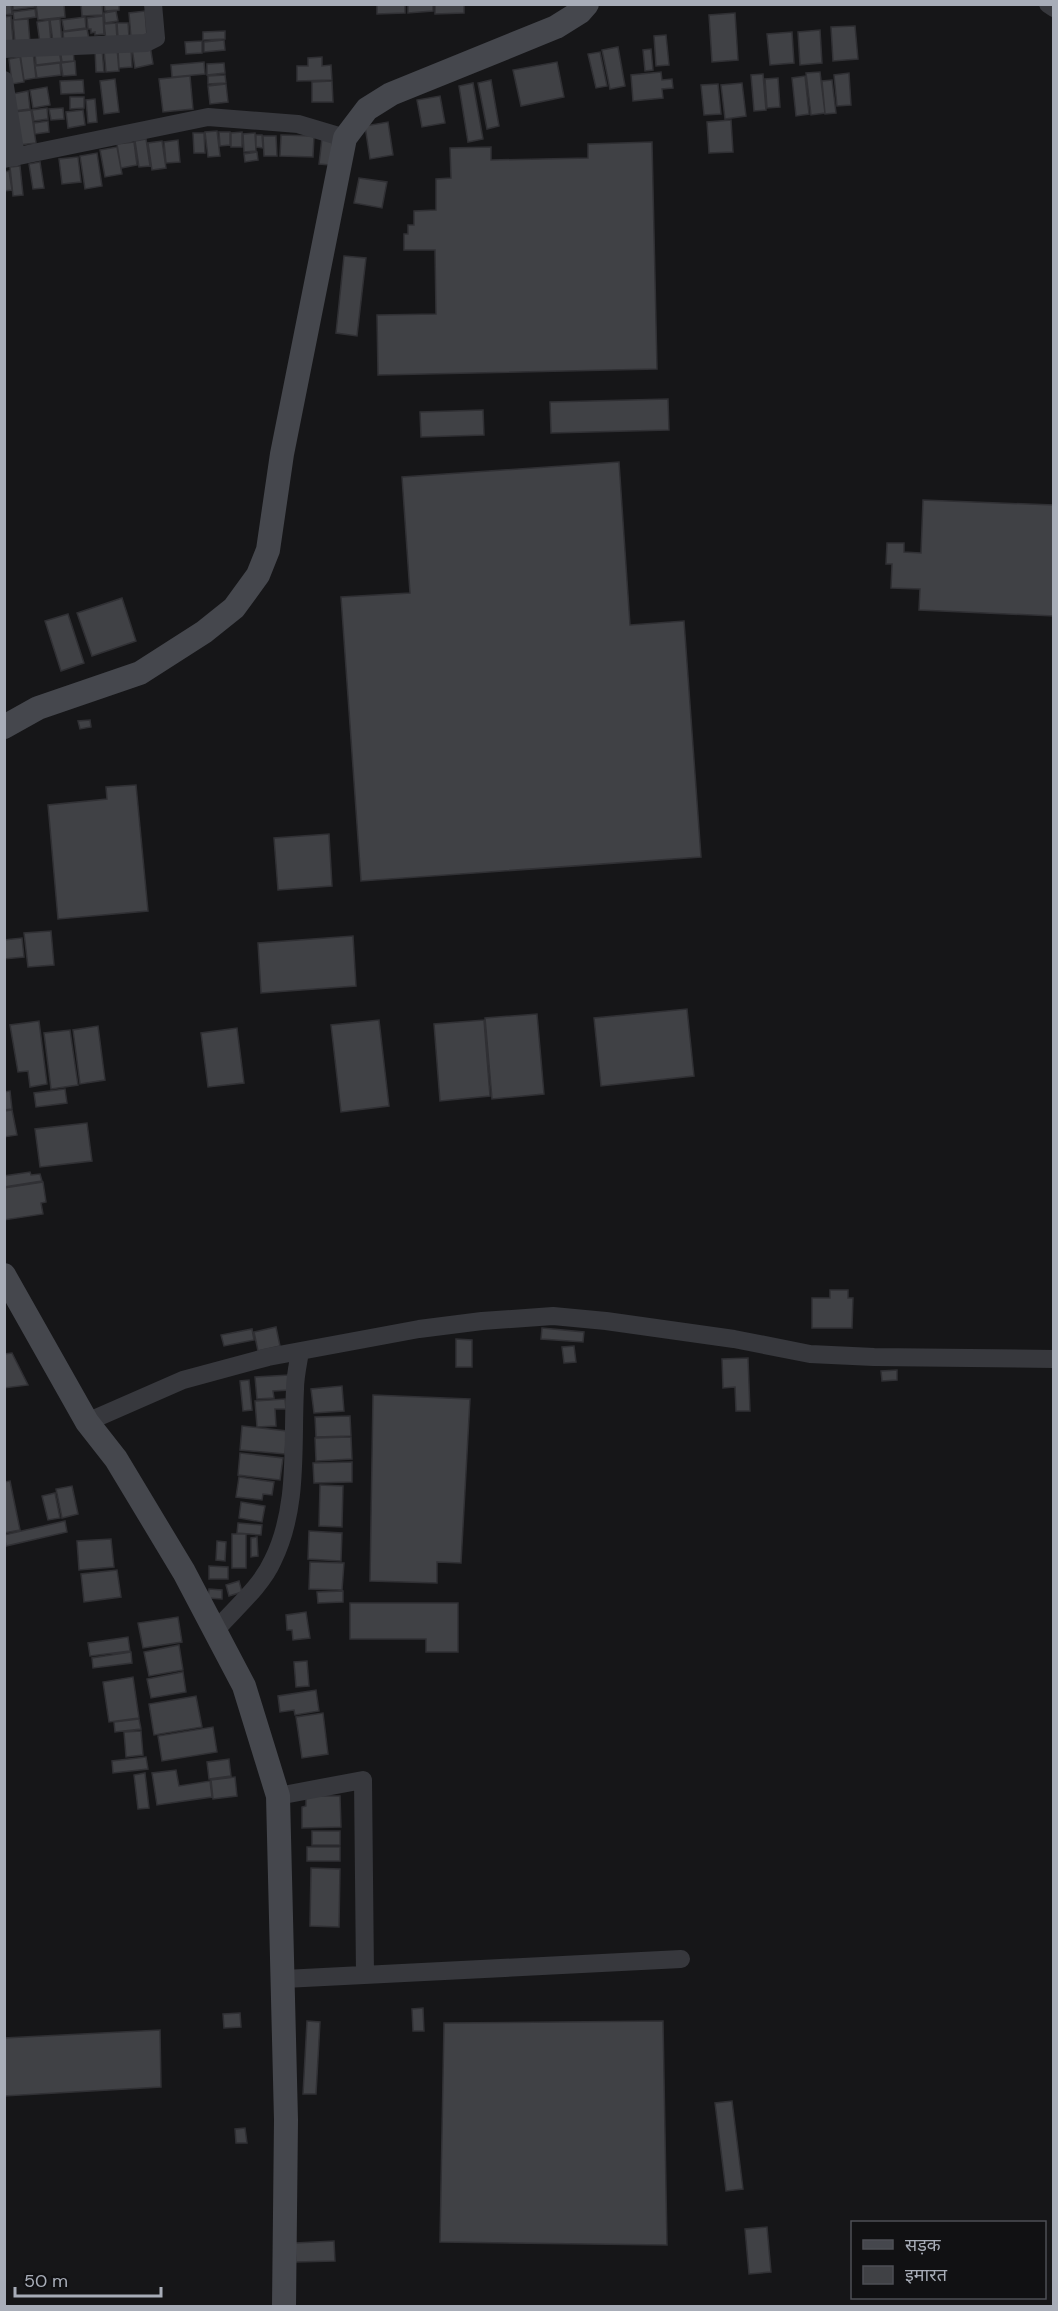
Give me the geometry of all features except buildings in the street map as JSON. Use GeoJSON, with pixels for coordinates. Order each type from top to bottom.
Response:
{"type":"FeatureCollection","features":[{"type":"Feature","properties":{"kind":"street"},"geometry":{"type":"LineString","coordinates":[[4,49],[146,43],[156,38],[153,4]]}},
{"type":"Feature","properties":{"kind":"street"},"geometry":{"type":"LineString","coordinates":[[4,727],[38,708],[140,673],[204,632],[234,608],[258,575],[268,550],[282,454],[345,138],[367,109],[391,94],[556,27],[580,12],[587,4]]}},
{"type":"Feature","properties":{"kind":"street"},"geometry":{"type":"LineString","coordinates":[[1048,4],[1053,8]]}},
{"type":"Feature","properties":{"kind":"street"},"geometry":{"type":"LineString","coordinates":[[4,80],[10,158],[208,117],[298,124],[345,138]]}},
{"type":"Feature","properties":{"kind":"street"},"geometry":{"type":"LineString","coordinates":[[4,1275],[87,1422],[116,1459],[184,1572],[244,1686],[278,1796],[286,2132],[284,2307]]}},
{"type":"Feature","properties":{"kind":"street"},"geometry":{"type":"LineString","coordinates":[[87,1422],[183,1380],[268,1357],[419,1329],[482,1321],[553,1316],[722,1337],[810,1354],[1053,1359]]}},
{"type":"Feature","properties":{"kind":"street"},"geometry":{"type":"LineString","coordinates":[[215,1631],[258,1582],[273,1561],[283,1533],[294,1484],[295,1386],[300,1352]]}},
{"type":"Feature","properties":{"kind":"street"},"geometry":{"type":"LineString","coordinates":[[278,1796],[363,1780],[365,1975]]}},
{"type":"Feature","properties":{"kind":"street"},"geometry":{"type":"LineString","coordinates":[[284,1979],[681,1959]]}}]}
